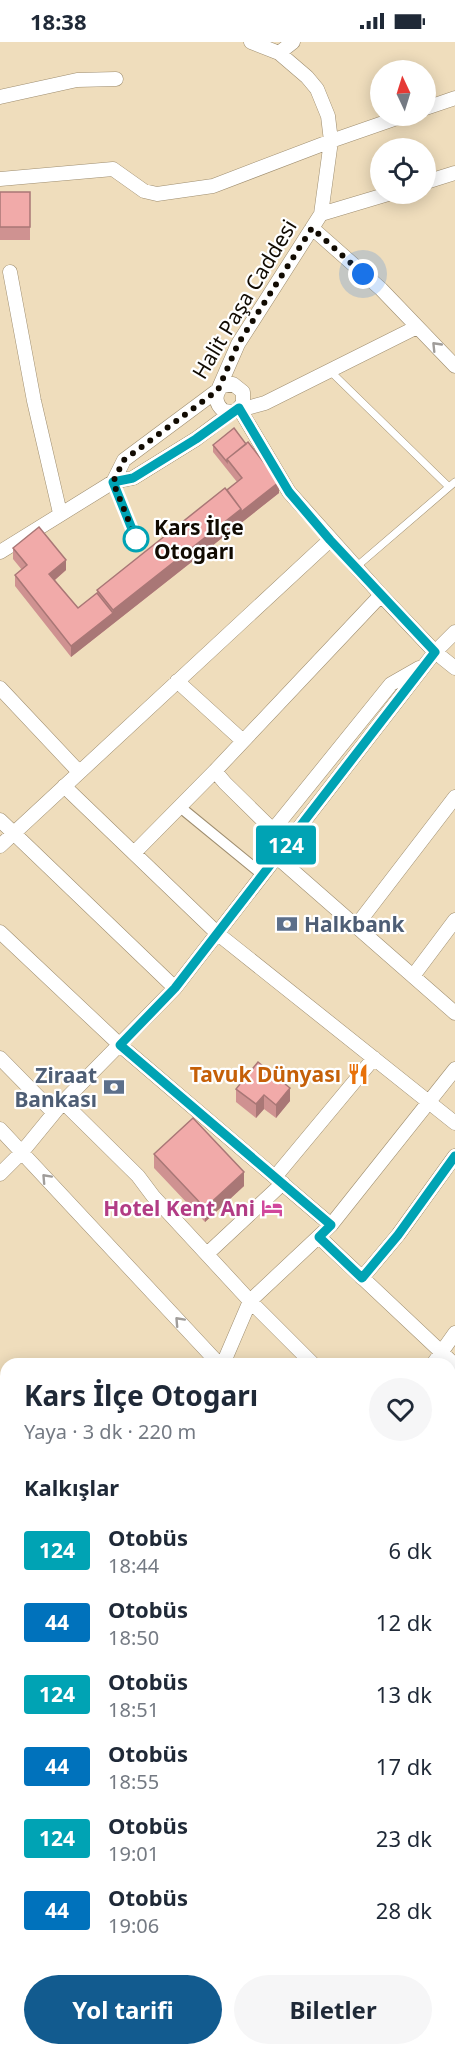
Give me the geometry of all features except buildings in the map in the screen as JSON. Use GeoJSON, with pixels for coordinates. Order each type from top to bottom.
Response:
{"type":"FeatureCollection","features":[{"type":"Feature","properties":{"kind":"street","name":"Halit Paşa Caddesi"},"geometry":{"type":"LineString","coordinates":[[0,552],[113,482],[124,460],[218,390],[238,344],[321,214],[331,141],[328,116],[317,89],[307,77],[279,53],[251,42]]}},
{"type":"Feature","properties":{"kind":"street"},"geometry":{"type":"LineString","coordinates":[[279,53],[293,42]]}},
{"type":"Feature","properties":{"kind":"street"},"geometry":{"type":"LineString","coordinates":[[0,97],[77,81],[116,79]]}},
{"type":"Feature","properties":{"kind":"street"},"geometry":{"type":"LineString","coordinates":[[436,105],[455,98]]}},
{"type":"Feature","properties":{"kind":"street"},"geometry":{"type":"LineString","coordinates":[[0,179],[113,169],[144,191],[157,194],[213,186],[374,126]]}},
{"type":"Feature","properties":{"kind":"street"},"geometry":{"type":"LineString","coordinates":[[436,179],[455,173]]}},
{"type":"Feature","properties":{"kind":"street"},"geometry":{"type":"LineString","coordinates":[[321,214],[370,199]]}},
{"type":"Feature","properties":{"kind":"street"},"geometry":{"type":"LineString","coordinates":[[312,228],[381,289],[455,366]]}},
{"type":"Feature","properties":{"kind":"street"},"geometry":{"type":"LineString","coordinates":[[10,272],[34,401],[60,513]]}},
{"type":"Feature","properties":{"kind":"street"},"geometry":{"type":"LineString","coordinates":[[113,482],[133,478],[196,439],[236,410],[244,398],[239,387],[227,384],[218,390],[216,396],[219,407],[224,411],[236,410],[265,403],[328,369],[417,327]]}},
{"type":"Feature","properties":{"kind":"street"},"geometry":{"type":"LineString","coordinates":[[236,410],[289,492],[381,595],[435,652],[455,668]]}},
{"type":"Feature","properties":{"kind":"street"},"geometry":{"type":"LineString","coordinates":[[0,846],[330,540]]}},
{"type":"Feature","properties":{"kind":"street"},"geometry":{"type":"LineString","coordinates":[[134,853],[215,771],[381,595]]}},
{"type":"Feature","properties":{"kind":"street"},"geometry":{"type":"LineString","coordinates":[[0,1174],[22,1152],[63,1102],[175,988],[435,652],[455,632]]}},
{"type":"Feature","properties":{"kind":"street"},"geometry":{"type":"LineString","coordinates":[[273,830],[391,684],[426,664]]}},
{"type":"Feature","properties":{"kind":"street"},"geometry":{"type":"LineString","coordinates":[[177,681],[243,741]]}},
{"type":"Feature","properties":{"kind":"street"},"geometry":{"type":"LineString","coordinates":[[0,688],[80,772]]}},
{"type":"Feature","properties":{"kind":"street"},"geometry":{"type":"LineString","coordinates":[[215,771],[287,843]]}},
{"type":"Feature","properties":{"kind":"street"},"geometry":{"type":"LineString","coordinates":[[64,786],[218,934],[455,1123]]}},
{"type":"Feature","properties":{"kind":"street"},"geometry":{"type":"LineString","coordinates":[[356,926],[455,796]]}},
{"type":"Feature","properties":{"kind":"street"},"geometry":{"type":"LineString","coordinates":[[180,807],[263,875]]}},
{"type":"Feature","properties":{"kind":"street"},"geometry":{"type":"LineString","coordinates":[[0,820],[175,988]]}},
{"type":"Feature","properties":{"kind":"street"},"geometry":{"type":"LineString","coordinates":[[277,857],[455,1013]]}},
{"type":"Feature","properties":{"kind":"street"},"geometry":{"type":"LineString","coordinates":[[413,976],[455,920]]}},
{"type":"Feature","properties":{"kind":"street"},"geometry":{"type":"LineString","coordinates":[[0,932],[120,1045],[331,1225]]}},
{"type":"Feature","properties":{"kind":"street"},"geometry":{"type":"LineString","coordinates":[[0,1058],[54,1113]]}},
{"type":"Feature","properties":{"kind":"street"},"geometry":{"type":"LineString","coordinates":[[207,1254],[279,1180],[375,1058]]}},
{"type":"Feature","properties":{"kind":"street"},"geometry":{"type":"LineString","coordinates":[[224,1358],[250,1302],[331,1225],[455,1069]]}},
{"type":"Feature","properties":{"kind":"street"},"geometry":{"type":"LineString","coordinates":[[63,1102],[138,1176],[153,1196],[250,1302],[307,1358]]}},
{"type":"Feature","properties":{"kind":"street"},"geometry":{"type":"LineString","coordinates":[[0,1129],[215,1358]]}},
{"type":"Feature","properties":{"kind":"street"},"geometry":{"type":"LineString","coordinates":[[362,1278],[398,1235],[455,1156]]}},
{"type":"Feature","properties":{"kind":"street"},"geometry":{"type":"LineString","coordinates":[[319,1237],[362,1278],[436,1358],[455,1333]]}},
{"type":"Feature","properties":{"kind":"lane"},"geometry":{"type":"LineString","coordinates":[[328,369],[448,487]]}},
{"type":"Feature","properties":{"kind":"lane"},"geometry":{"type":"LineString","coordinates":[[113,482],[136,539]]}},
{"type":"Feature","properties":{"kind":"lane"},"geometry":{"type":"LineString","coordinates":[[356,567],[455,482]]}},
{"type":"Feature","properties":{"kind":"bus line","name":"124"},"geometry":{"type":"LineString","coordinates":[[136,539],[113,482],[133,478],[196,439],[239,408],[289,492],[330,540],[435,652],[175,988],[120,1045],[331,1225],[319,1237],[362,1278],[398,1235],[455,1156]]}},
{"type":"Feature","properties":{"kind":"place","name":"Kars İlçe Otogarı"},"geometry":{"type":"Point","coordinates":[136,539]}},
{"type":"Feature","properties":{"kind":"place","name":"Halkbank"},"geometry":{"type":"Point","coordinates":[287,924]}},
{"type":"Feature","properties":{"kind":"place","name":"Tavuk Dünyası"},"geometry":{"type":"Point","coordinates":[358,1074]}},
{"type":"Feature","properties":{"kind":"place","name":"Ziraat Bankası"},"geometry":{"type":"Point","coordinates":[114,1087]}},
{"type":"Feature","properties":{"kind":"place","name":"Hotel Kent Ani"},"geometry":{"type":"Point","coordinates":[272,1208]}},
{"type":"Feature","properties":{"kind":"route"},"geometry":{"type":"LineString","coordinates":[[136,539],[113,482],[124,460],[218,390],[238,344],[312,228],[363,274]]}}]}
